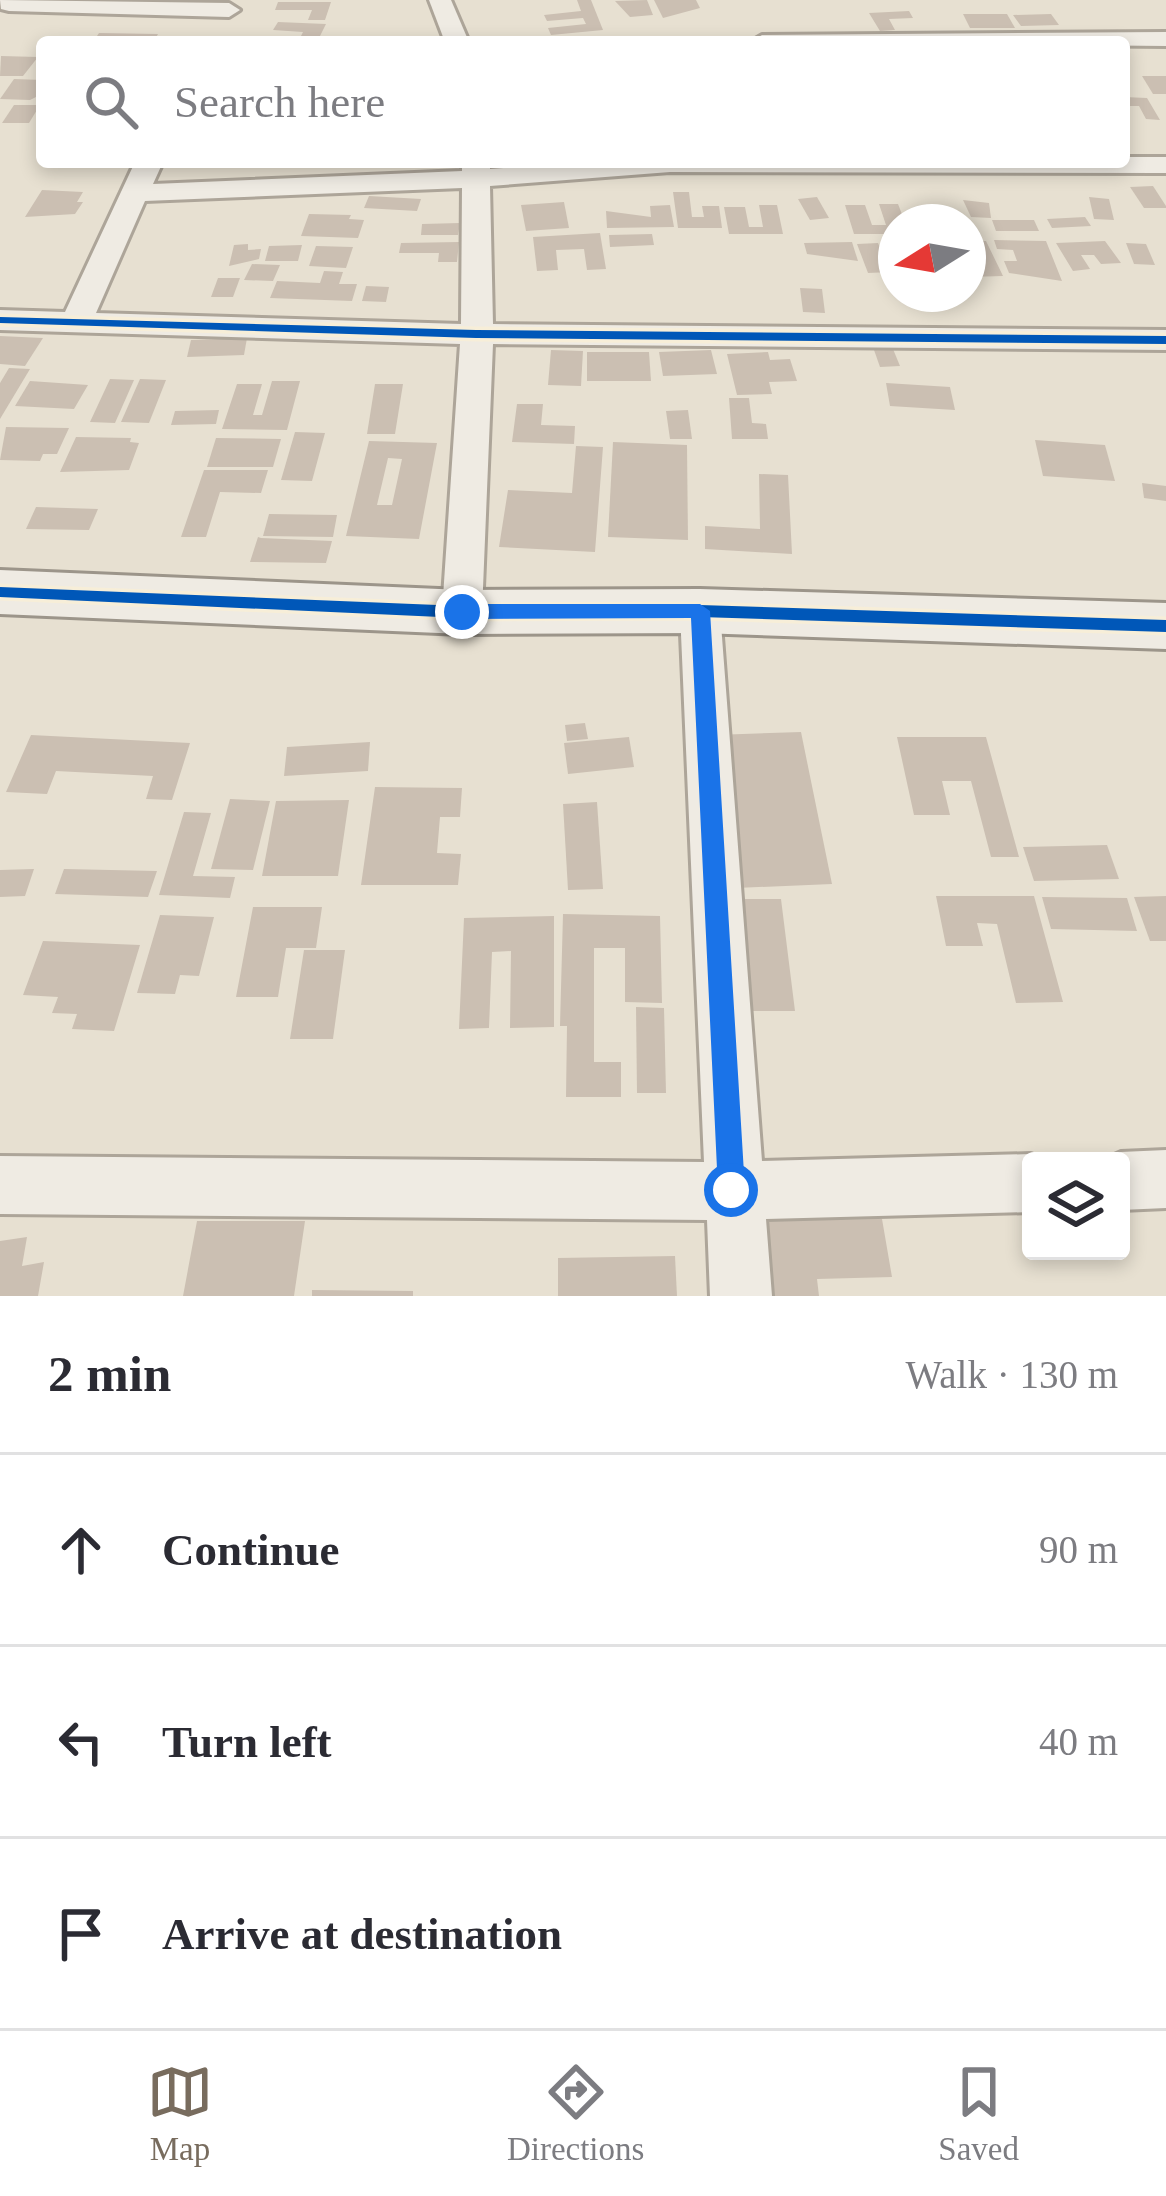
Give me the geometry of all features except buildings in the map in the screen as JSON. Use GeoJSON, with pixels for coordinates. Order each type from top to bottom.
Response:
{"type":"FeatureCollection","features":[{"type":"Feature","properties":{"kind":"street"},"geometry":{"type":"LineString","coordinates":[[440,0],[455,36]]}},
{"type":"Feature","properties":{"kind":"street"},"geometry":{"type":"LineString","coordinates":[[7,7],[232,5],[218,36]]}},
{"type":"Feature","properties":{"kind":"street"},"geometry":{"type":"LineString","coordinates":[[1130,39],[1166,39]]}},
{"type":"Feature","properties":{"kind":"street"},"geometry":{"type":"LineString","coordinates":[[1130,165],[1166,165]]}},
{"type":"Feature","properties":{"kind":"street"},"geometry":{"type":"LineString","coordinates":[[76,322],[146,168]]}},
{"type":"Feature","properties":{"kind":"street"},"geometry":{"type":"LineString","coordinates":[[133,193],[541,168]]}},
{"type":"Feature","properties":{"kind":"street"},"geometry":{"type":"LineString","coordinates":[[462,612],[476,334],[477,170]]}},
{"type":"Feature","properties":{"kind":"street"},"geometry":{"type":"LineString","coordinates":[[0,320],[476,334],[1166,340]]}},
{"type":"Feature","properties":{"kind":"street"},"geometry":{"type":"LineString","coordinates":[[0,592],[462,612],[700,611],[1166,626]]}},
{"type":"Feature","properties":{"kind":"street"},"geometry":{"type":"LineString","coordinates":[[700,611],[731,1190],[741,1296]]}},
{"type":"Feature","properties":{"kind":"street"},"geometry":{"type":"LineString","coordinates":[[1130,1180],[1166,1180]]}},
{"type":"Feature","properties":{"kind":"street"},"geometry":{"type":"LineString","coordinates":[[0,1185],[731,1190],[1022,1183]]}},
{"type":"Feature","properties":{"kind":"cycle path"},"geometry":{"type":"LineString","coordinates":[[0,320],[476,334],[1166,340]]}},
{"type":"Feature","properties":{"kind":"cycle path"},"geometry":{"type":"LineString","coordinates":[[0,592],[462,612],[700,611],[1166,626]]}},
{"type":"Feature","properties":{"kind":"route"},"geometry":{"type":"LineString","coordinates":[[462,612],[700,611],[731,1190]]}}]}
